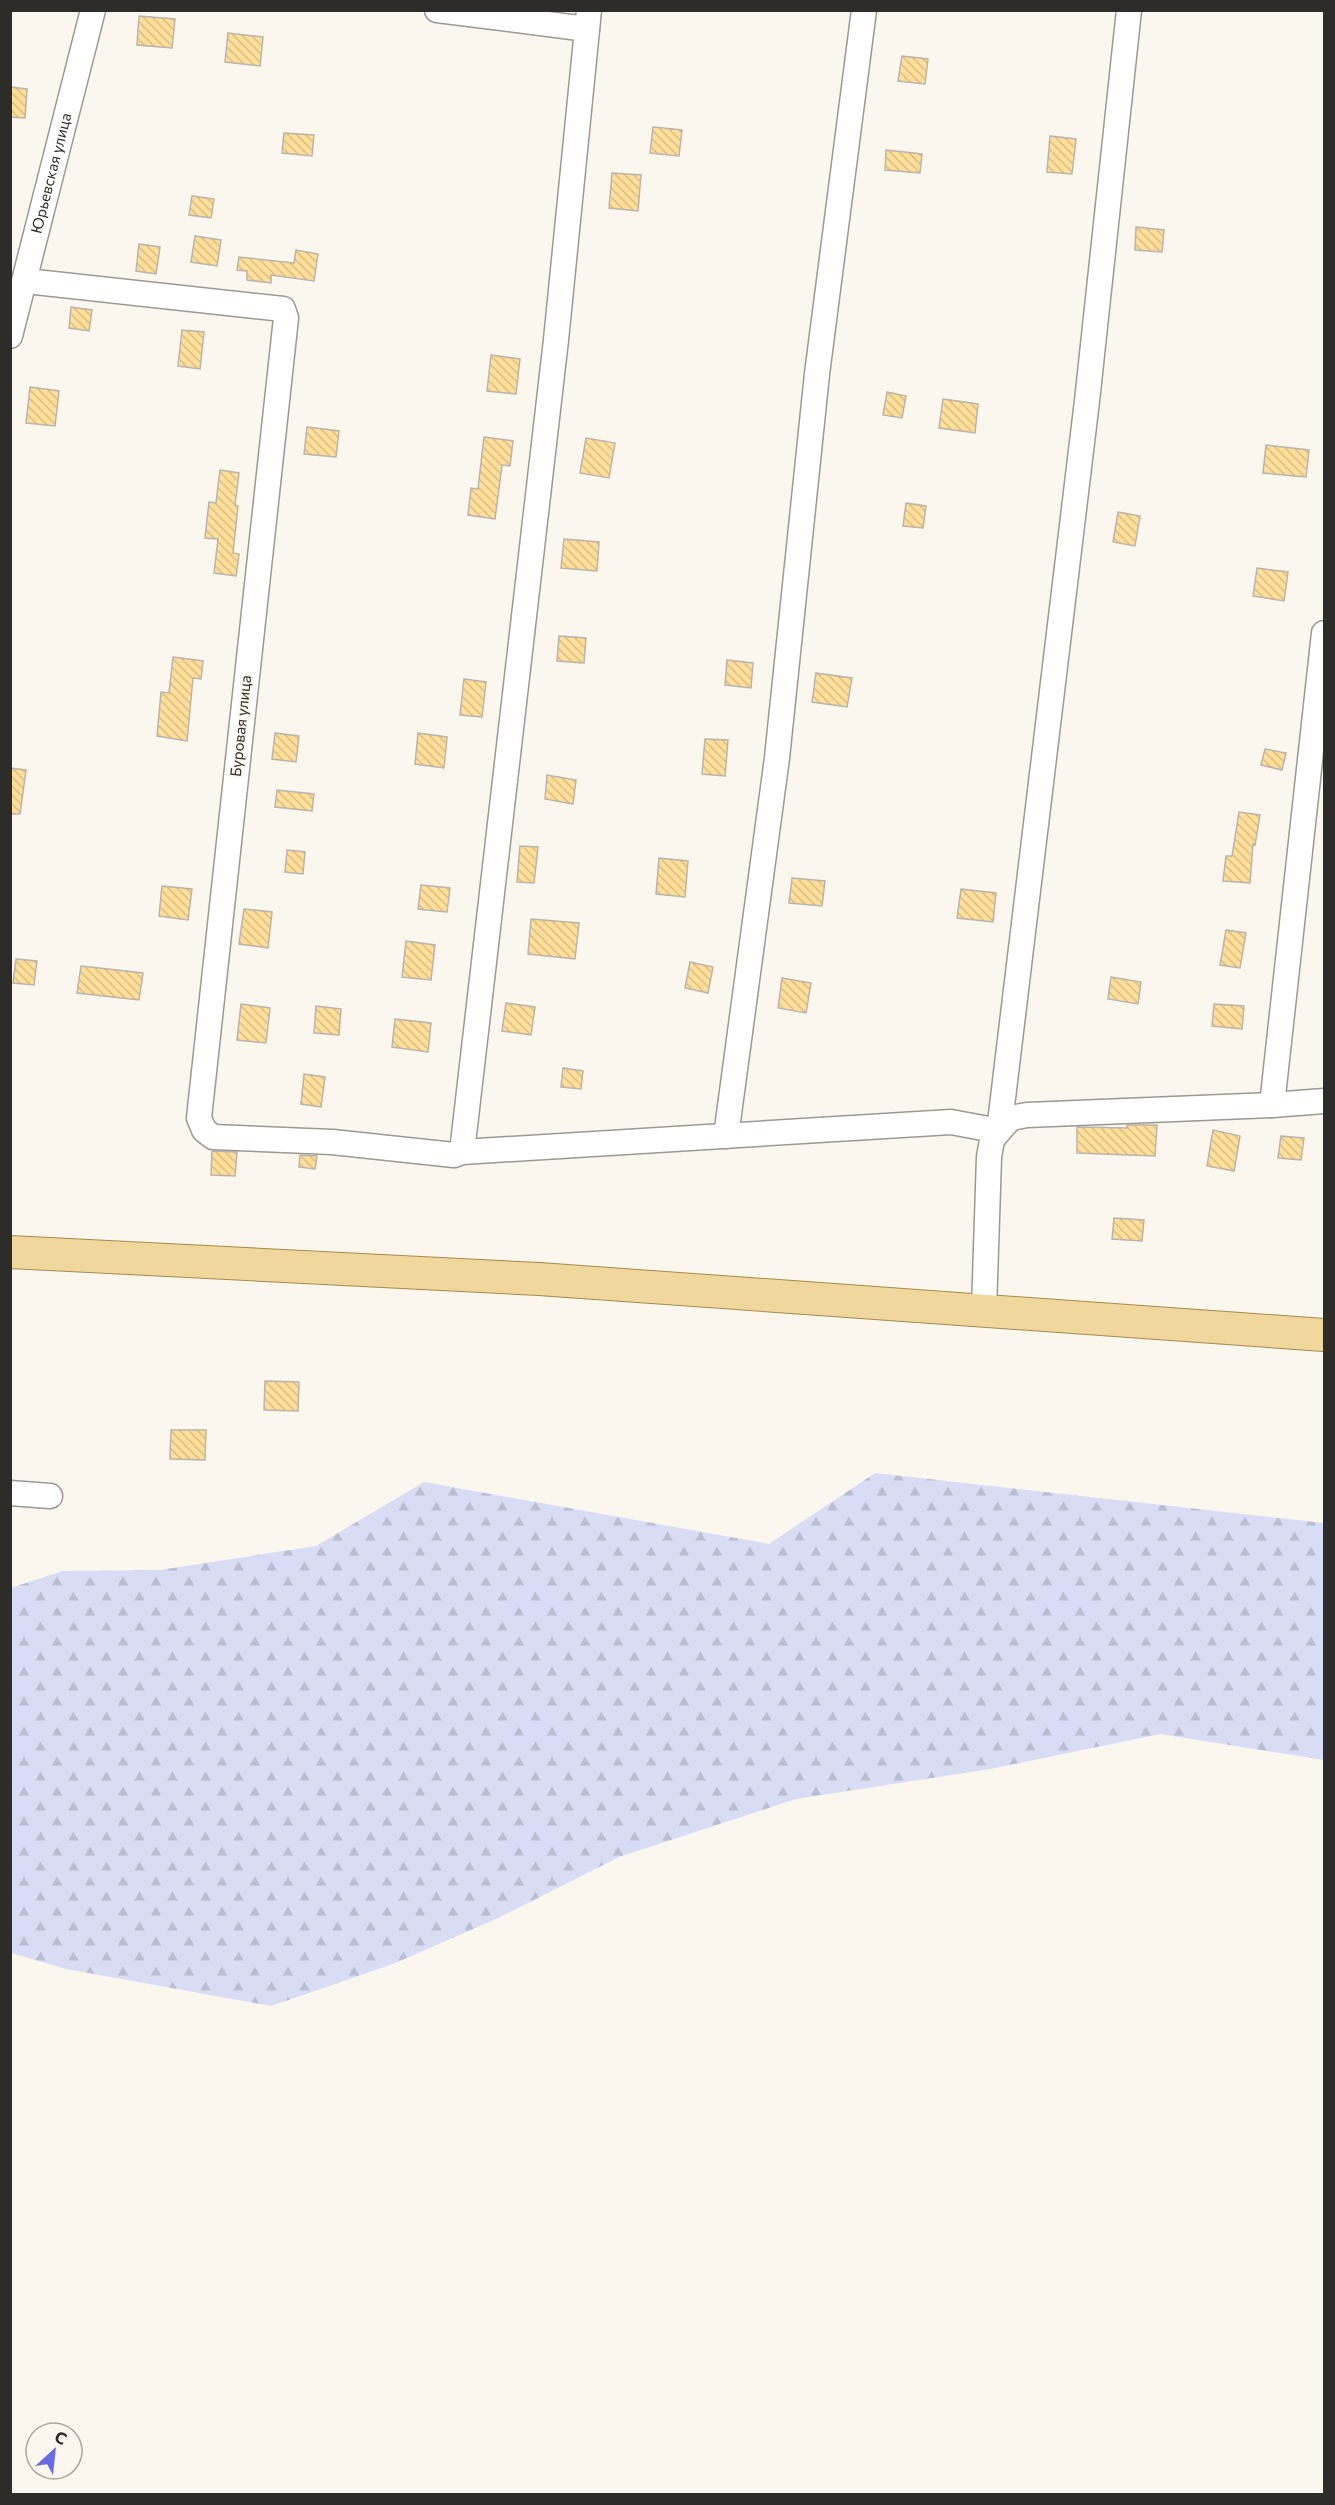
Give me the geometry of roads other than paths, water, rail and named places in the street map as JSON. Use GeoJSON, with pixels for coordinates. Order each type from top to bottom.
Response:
{"type":"FeatureCollection","features":[{"type":"Feature","properties":{"kind":"main road"},"geometry":{"type":"LineString","coordinates":[[10,1252],[539,1279],[1324,1335]]}},
{"type":"Feature","properties":{"kind":"street","name":"Юрьевская улица"},"geometry":{"type":"LineString","coordinates":[[10,336],[26,281],[93,10]]}},
{"type":"Feature","properties":{"kind":"street"},"geometry":{"type":"LineString","coordinates":[[437,10],[588,20],[556,340],[462,1152],[951,1122],[999,1131]]}},
{"type":"Feature","properties":{"kind":"street"},"geometry":{"type":"LineString","coordinates":[[726,1136],[777,758],[817,374],[864,10]]}},
{"type":"Feature","properties":{"kind":"street"},"geometry":{"type":"LineString","coordinates":[[999,1131],[1086,413],[1129,10]]}},
{"type":"Feature","properties":{"kind":"street","name":"Буровая улица"},"geometry":{"type":"LineString","coordinates":[[26,281],[282,309],[286,318],[199,1118],[204,1130],[213,1137],[332,1143],[454,1155],[462,1152]]}},
{"type":"Feature","properties":{"kind":"street"},"geometry":{"type":"LineString","coordinates":[[1272,1105],[1324,633]]}},
{"type":"Feature","properties":{"kind":"street"},"geometry":{"type":"LineString","coordinates":[[984,1310],[989,1158],[992,1140],[1011,1118],[1027,1115],[1324,1101]]}},
{"type":"Feature","properties":{"kind":"street"},"geometry":{"type":"LineString","coordinates":[[10,1493],[50,1496]]}}]}
